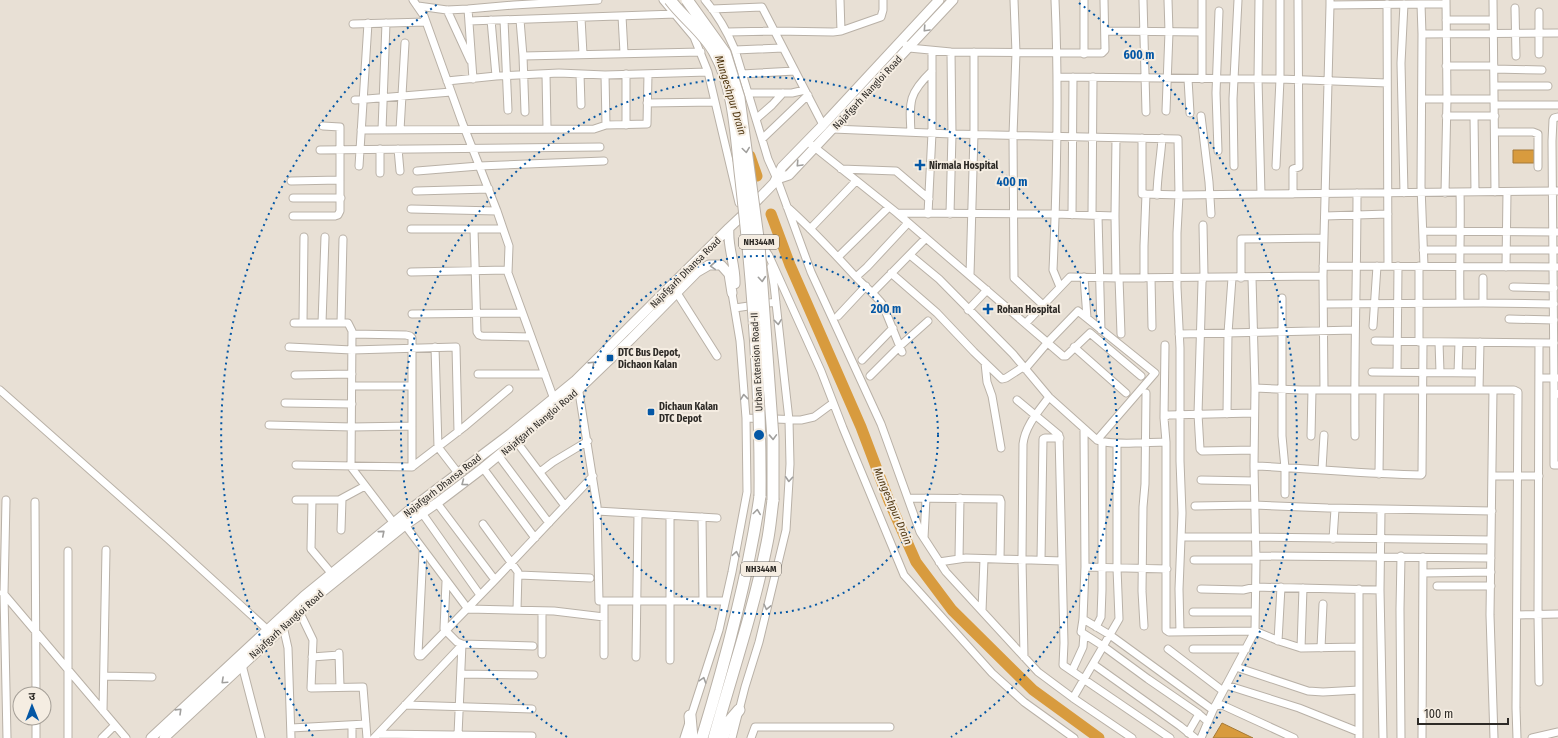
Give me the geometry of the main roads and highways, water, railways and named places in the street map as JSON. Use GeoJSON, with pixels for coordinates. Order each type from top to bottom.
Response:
{"type":"FeatureCollection","features":[{"type":"Feature","properties":{"kind":"highway","name":"Urban Extension Road-II"},"geometry":{"type":"LineString","coordinates":[[670,0],[704,37],[715,53],[723,71],[730,98],[749,261],[760,439],[760,496],[754,538],[745,581],[702,738]]}},
{"type":"Feature","properties":{"kind":"highway","name":"Urban Extension Road-II"},"geometry":{"type":"LineString","coordinates":[[687,0],[726,53],[739,98],[759,245],[773,438],[773,500],[767,542],[744,637],[714,738]]}},
{"type":"Feature","properties":{"kind":"highway"},"geometry":{"type":"LineString","coordinates":[[723,738],[727,724],[739,710]]}},
{"type":"Feature","properties":{"kind":"highway"},"geometry":{"type":"LineString","coordinates":[[690,716],[692,738]]}},
{"type":"Feature","properties":{"kind":"main road","name":"Najafgarh Nangloi Road"},"geometry":{"type":"LineString","coordinates":[[811,145],[823,125],[939,0]]}},
{"type":"Feature","properties":{"kind":"main road","name":"Najafgarh Nangloi Road"},"geometry":{"type":"LineString","coordinates":[[166,732],[200,698],[242,664],[270,632],[299,611],[399,526],[437,503],[558,407],[577,384],[677,293],[697,272],[705,267],[715,264],[721,265],[729,274],[732,293],[736,283],[728,238],[729,228],[744,215],[777,179],[782,167],[833,129],[953,0]]}},
{"type":"Feature","properties":{"kind":"main road","name":"Najafgarh Dhansa Road"},"geometry":{"type":"LineString","coordinates":[[628,336],[729,228]]}},
{"type":"Feature","properties":{"kind":"main road","name":"Najafgarh Dhansa Road"},"geometry":{"type":"LineString","coordinates":[[281,623],[304,596],[399,526],[458,473],[553,399],[577,384]]}},
{"type":"Feature","properties":{"kind":"main road"},"geometry":{"type":"LineString","coordinates":[[200,698],[270,632]]}},
{"type":"Feature","properties":{"kind":"main road"},"geometry":{"type":"LineString","coordinates":[[151,738],[166,732]]}},
{"type":"Feature","properties":{"kind":"waterway","name":"Mungeshpur Drain"},"geometry":{"type":"LineString","coordinates":[[750,156],[757,176]]}},
{"type":"Feature","properties":{"kind":"waterway","name":"Mungeshpur Drain"},"geometry":{"type":"LineString","coordinates":[[771,214],[790,265],[861,427],[889,501],[916,562],[952,610],[1033,690],[1099,738]]}},
{"type":"Feature","properties":{"kind":"place","name":"Nirmala Hospital"},"geometry":{"type":"Point","coordinates":[920,165]}},
{"type":"Feature","properties":{"kind":"place","name":"Rohan Hospital"},"geometry":{"type":"Point","coordinates":[988,309]}},
{"type":"Feature","properties":{"kind":"place","name":"DTC Bus Depot, Dichaon Kalan"},"geometry":{"type":"Point","coordinates":[610,358]}},
{"type":"Feature","properties":{"kind":"place","name":"Dichaun Kalan DTC Depot"},"geometry":{"type":"Point","coordinates":[651,412]}}]}
